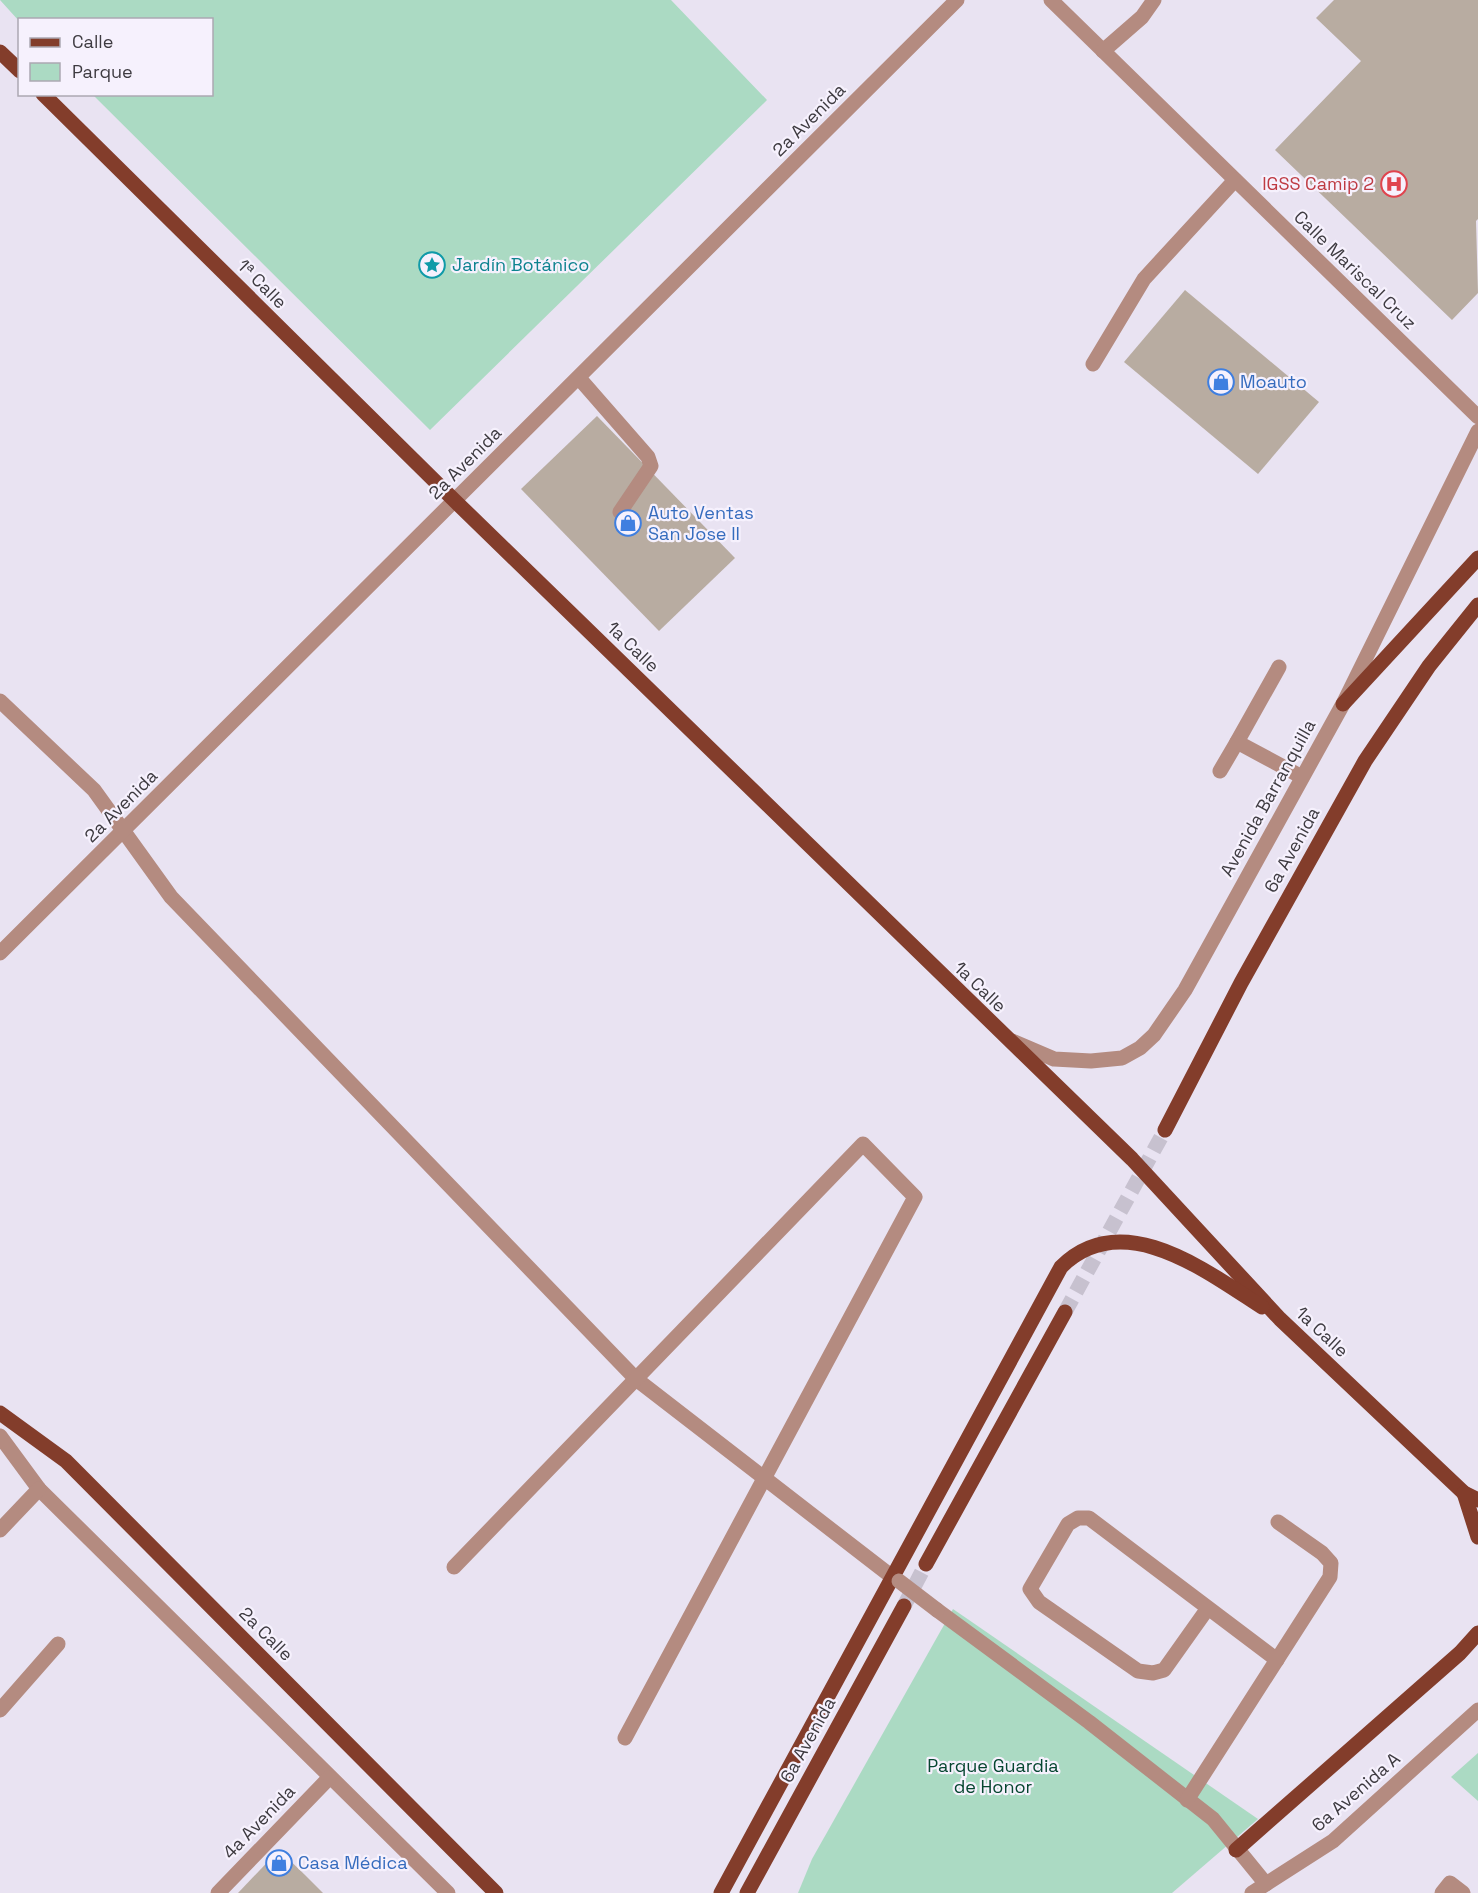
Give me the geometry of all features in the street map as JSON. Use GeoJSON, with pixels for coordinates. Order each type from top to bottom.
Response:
{"type":"FeatureCollection","features":[{"type":"Feature","properties":{"kind":"main road"},"geometry":{"type":"LineString","coordinates":[[0,52],[18,69]]}},
{"type":"Feature","properties":{"kind":"main road","name":"1ª Calle"},"geometry":{"type":"LineString","coordinates":[[45,96],[455,501]]}},
{"type":"Feature","properties":{"kind":"main road","name":"1a Calle"},"geometry":{"type":"LineString","coordinates":[[455,501],[1162,1190],[1280,1319],[1471,1496]]}},
{"type":"Feature","properties":{"kind":"main road"},"geometry":{"type":"LineString","coordinates":[[1343,704],[1478,558]]}},
{"type":"Feature","properties":{"kind":"main road","name":"6a Avenida"},"geometry":{"type":"LineString","coordinates":[[1165,1130],[1252,962],[1365,761],[1429,666],[1478,605]]}},
{"type":"Feature","properties":{"kind":"main road"},"geometry":{"type":"LineString","coordinates":[[721,1893],[895,1579],[1061,1267],[1077,1253],[1108,1243],[1134,1241],[1154,1247],[1207,1271],[1280,1319]]}},
{"type":"Feature","properties":{"kind":"main road"},"geometry":{"type":"LineString","coordinates":[[926,1564],[1065,1312]]}},
{"type":"Feature","properties":{"kind":"main road","name":"2a Calle"},"geometry":{"type":"LineString","coordinates":[[0,1413],[66,1461],[496,1893]]}},
{"type":"Feature","properties":{"kind":"main road"},"geometry":{"type":"LineString","coordinates":[[1471,1496],[1478,1537]]}},
{"type":"Feature","properties":{"kind":"main road","name":"6a Avenida"},"geometry":{"type":"LineString","coordinates":[[747,1893],[904,1606]]}},
{"type":"Feature","properties":{"kind":"main road"},"geometry":{"type":"LineString","coordinates":[[1236,1850],[1460,1653],[1478,1633]]}},
{"type":"Feature","properties":{"kind":"main road"},"geometry":{"type":"LineString","coordinates":[[752,1893],[760,1869]]}},
{"type":"Feature","properties":{"kind":"street","name":"2a Avenida"},"geometry":{"type":"LineString","coordinates":[[0,953],[957,0]]}},
{"type":"Feature","properties":{"kind":"street","name":"Calle Mariscal Cruz"},"geometry":{"type":"LineString","coordinates":[[1051,0],[1478,417]]}},
{"type":"Feature","properties":{"kind":"street"},"geometry":{"type":"LineString","coordinates":[[1103,51],[1142,17],[1154,0]]}},
{"type":"Feature","properties":{"kind":"street"},"geometry":{"type":"LineString","coordinates":[[1094,364],[1144,279],[1235,180]]}},
{"type":"Feature","properties":{"kind":"street"},"geometry":{"type":"LineString","coordinates":[[579,378],[648,457],[651,466],[620,513]]}},
{"type":"Feature","properties":{"kind":"street","name":"Avenida Barranquilla"},"geometry":{"type":"LineString","coordinates":[[1006,1039],[1054,1059],[1090,1061],[1122,1058],[1140,1048],[1154,1035],[1185,990],[1343,704],[1478,431]]}},
{"type":"Feature","properties":{"kind":"street"},"geometry":{"type":"LineString","coordinates":[[1220,771],[1279,667]]}},
{"type":"Feature","properties":{"kind":"street"},"geometry":{"type":"LineString","coordinates":[[0,701],[94,790],[171,897],[636,1379],[895,1579],[1089,1722],[1213,1820],[1266,1884]]}},
{"type":"Feature","properties":{"kind":"street"},"geometry":{"type":"LineString","coordinates":[[1237,742],[1302,777]]}},
{"type":"Feature","properties":{"kind":"street"},"geometry":{"type":"LineString","coordinates":[[454,1567],[863,1144],[915,1197],[625,1738]]}},
{"type":"Feature","properties":{"kind":"street"},"geometry":{"type":"LineString","coordinates":[[0,1436],[39,1489],[329,1778],[448,1893]]}},
{"type":"Feature","properties":{"kind":"street"},"geometry":{"type":"LineString","coordinates":[[0,1530],[39,1489]]}},
{"type":"Feature","properties":{"kind":"street"},"geometry":{"type":"LineString","coordinates":[[1208,1608],[1164,1670],[1153,1673],[1138,1671],[1039,1602],[1030,1589],[1068,1524],[1078,1518],[1089,1518],[1277,1660]]}},
{"type":"Feature","properties":{"kind":"street"},"geometry":{"type":"LineString","coordinates":[[1187,1800],[1330,1577],[1331,1563],[1322,1553],[1278,1522]]}},
{"type":"Feature","properties":{"kind":"street"},"geometry":{"type":"LineString","coordinates":[[0,1710],[58,1644]]}},
{"type":"Feature","properties":{"kind":"street","name":"6a Avenida A"},"geometry":{"type":"LineString","coordinates":[[1252,1893],[1333,1841],[1478,1710]]}},
{"type":"Feature","properties":{"kind":"street","name":"4a Avenida"},"geometry":{"type":"LineString","coordinates":[[218,1893],[329,1778]]}},
{"type":"Feature","properties":{"kind":"street"},"geometry":{"type":"LineString","coordinates":[[1442,1893],[1450,1882],[1463,1893]]}},
{"type":"Feature","properties":{"kind":"green space","name":"Jardín Botánico"},"geometry":{"type":"Polygon","coordinates":[[[0,0],[671,0],[767,100],[430,430],[94,96],[213,96],[213,18],[18,18],[18,20],[0,0]]]}},
{"type":"Feature","properties":{"kind":"green space","name":"Parque Guardia de Honor"},"geometry":{"type":"Polygon","coordinates":[[[953,1609],[1258,1819],[1172,1893],[798,1893],[812,1859],[953,1609]]]}},
{"type":"Feature","properties":{"kind":"green space"},"geometry":{"type":"Polygon","coordinates":[[[1478,1753],[1478,1801],[1451,1777],[1478,1753]]]}},
{"type":"Feature","properties":{"kind":"building","name":"IGSS Camip 2"},"geometry":{"type":"Polygon","coordinates":[[[1334,0],[1478,0],[1478,219],[1476,221],[1478,293],[1452,320],[1275,150],[1361,61],[1316,18],[1334,0]]]}},
{"type":"Feature","properties":{"kind":"building","name":"Moauto"},"geometry":{"type":"Polygon","coordinates":[[[1185,290],[1319,402],[1258,474],[1124,362],[1185,290]]]}},
{"type":"Feature","properties":{"kind":"building","name":"Auto Ventas San Jose II"},"geometry":{"type":"Polygon","coordinates":[[[597,416],[735,558],[659,631],[521,489],[597,416]]]}},
{"type":"Feature","properties":{"kind":"building","name":"Casa Médica"},"geometry":{"type":"Polygon","coordinates":[[[279,1850],[305,1875],[323,1893],[238,1893],[279,1850]]]}},
{"type":"Feature","properties":{"kind":"tunnel"},"geometry":{"type":"LineString","coordinates":[[1065,1312],[1165,1130]]}},
{"type":"Feature","properties":{"kind":"tunnel"},"geometry":{"type":"LineString","coordinates":[[904,1606],[926,1564]]}},
{"type":"Feature","properties":{"kind":"place","name":"IGSS Camip 2"},"geometry":{"type":"Point","coordinates":[1394,184]}},
{"type":"Feature","properties":{"kind":"place","name":"Jardín Botánico"},"geometry":{"type":"Point","coordinates":[432,265]}},
{"type":"Feature","properties":{"kind":"place","name":"Moauto"},"geometry":{"type":"Point","coordinates":[1221,382]}},
{"type":"Feature","properties":{"kind":"place","name":"Auto Ventas San Jose II"},"geometry":{"type":"Point","coordinates":[628,523]}},
{"type":"Feature","properties":{"kind":"place","name":"Casa Médica"},"geometry":{"type":"Point","coordinates":[279,1863]}}]}
